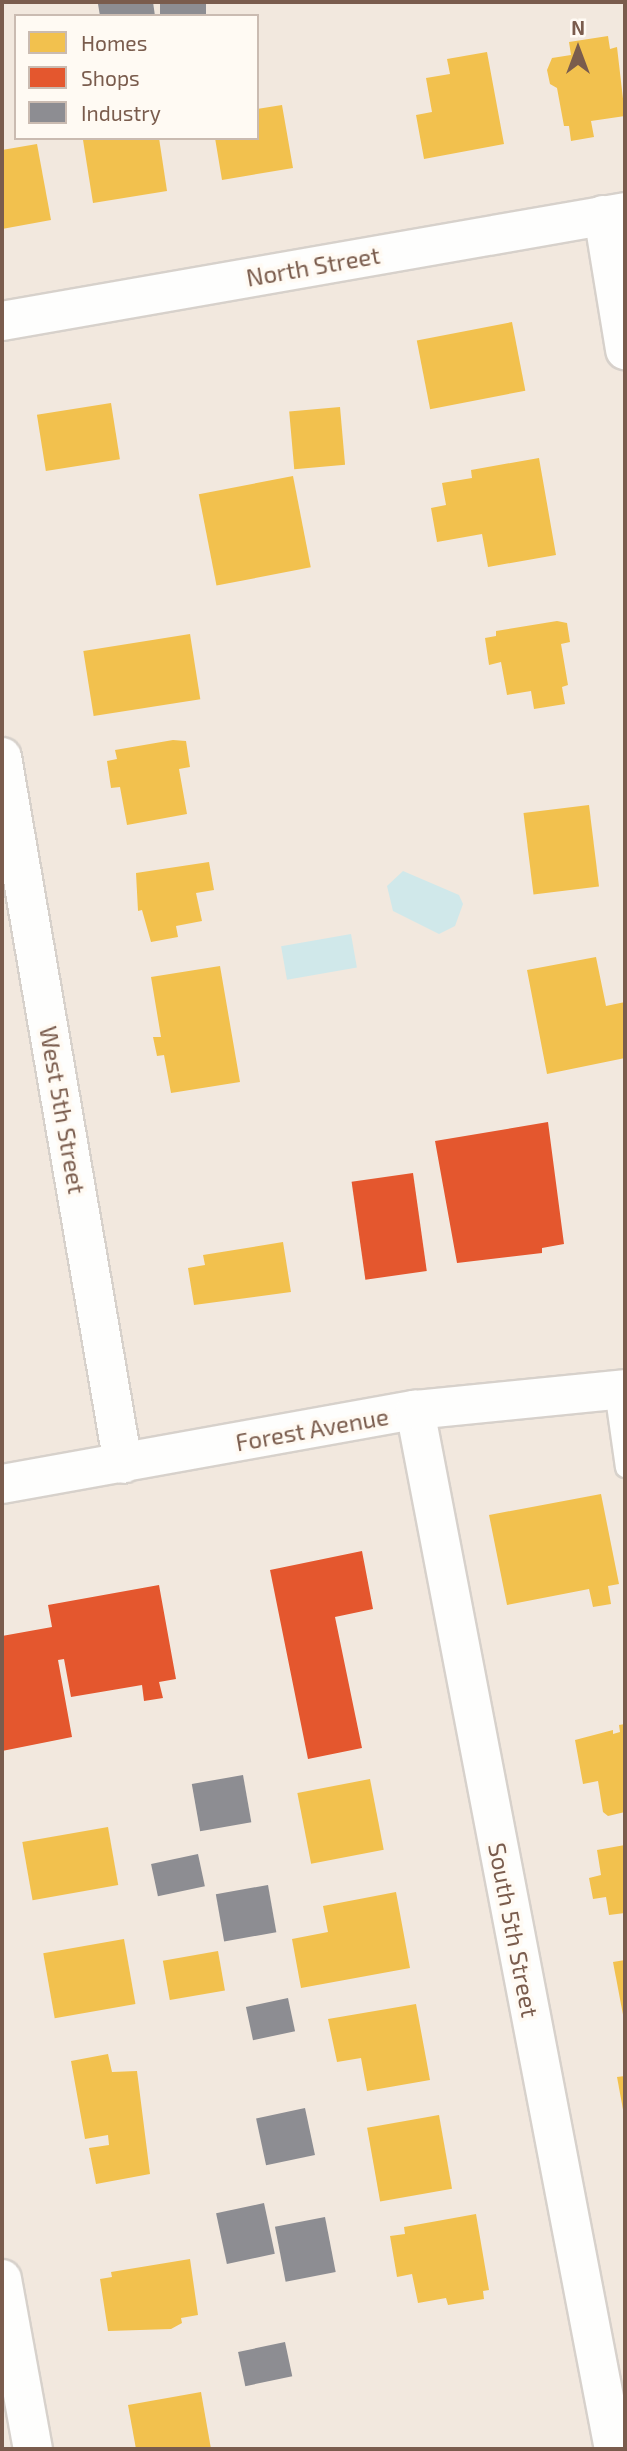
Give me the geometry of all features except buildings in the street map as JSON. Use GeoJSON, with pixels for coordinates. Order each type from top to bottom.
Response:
{"type":"FeatureCollection","features":[{"type":"Feature","properties":{"kind":"street","name":"North Street"},"geometry":{"type":"LineString","coordinates":[[2,321],[614,214]]}},
{"type":"Feature","properties":{"kind":"street"},"geometry":{"type":"LineString","coordinates":[[614,214],[625,350]]}},
{"type":"Feature","properties":{"kind":"street","name":"West 5th Street"},"geometry":{"type":"LineString","coordinates":[[2,757],[123,1464]]}},
{"type":"Feature","properties":{"kind":"street","name":"Forest Avenue"},"geometry":{"type":"LineString","coordinates":[[2,1484],[415,1410],[620,1390]]}},
{"type":"Feature","properties":{"kind":"street","name":"South 5th Street"},"geometry":{"type":"LineString","coordinates":[[415,1410],[614,2449]]}},
{"type":"Feature","properties":{"kind":"street"},"geometry":{"type":"LineString","coordinates":[[2,2279],[33,2449]]}},
{"type":"Feature","properties":{"kind":"lane"},"geometry":{"type":"LineString","coordinates":[[620,1390],[625,1468]]}},
{"type":"Feature","properties":{"kind":"shaded area"},"geometry":{"type":"Polygon","coordinates":[[[2,2],[625,2],[625,2449],[2,2449],[2,2]]]}},
{"type":"Feature","properties":{"kind":"water"},"geometry":{"type":"Polygon","coordinates":[[[403,871],[459,895],[463,904],[455,926],[439,934],[393,911],[387,886],[403,871]]]}},
{"type":"Feature","properties":{"kind":"water"},"geometry":{"type":"Polygon","coordinates":[[[351,934],[357,967],[287,980],[281,946],[351,934]]]}}]}
